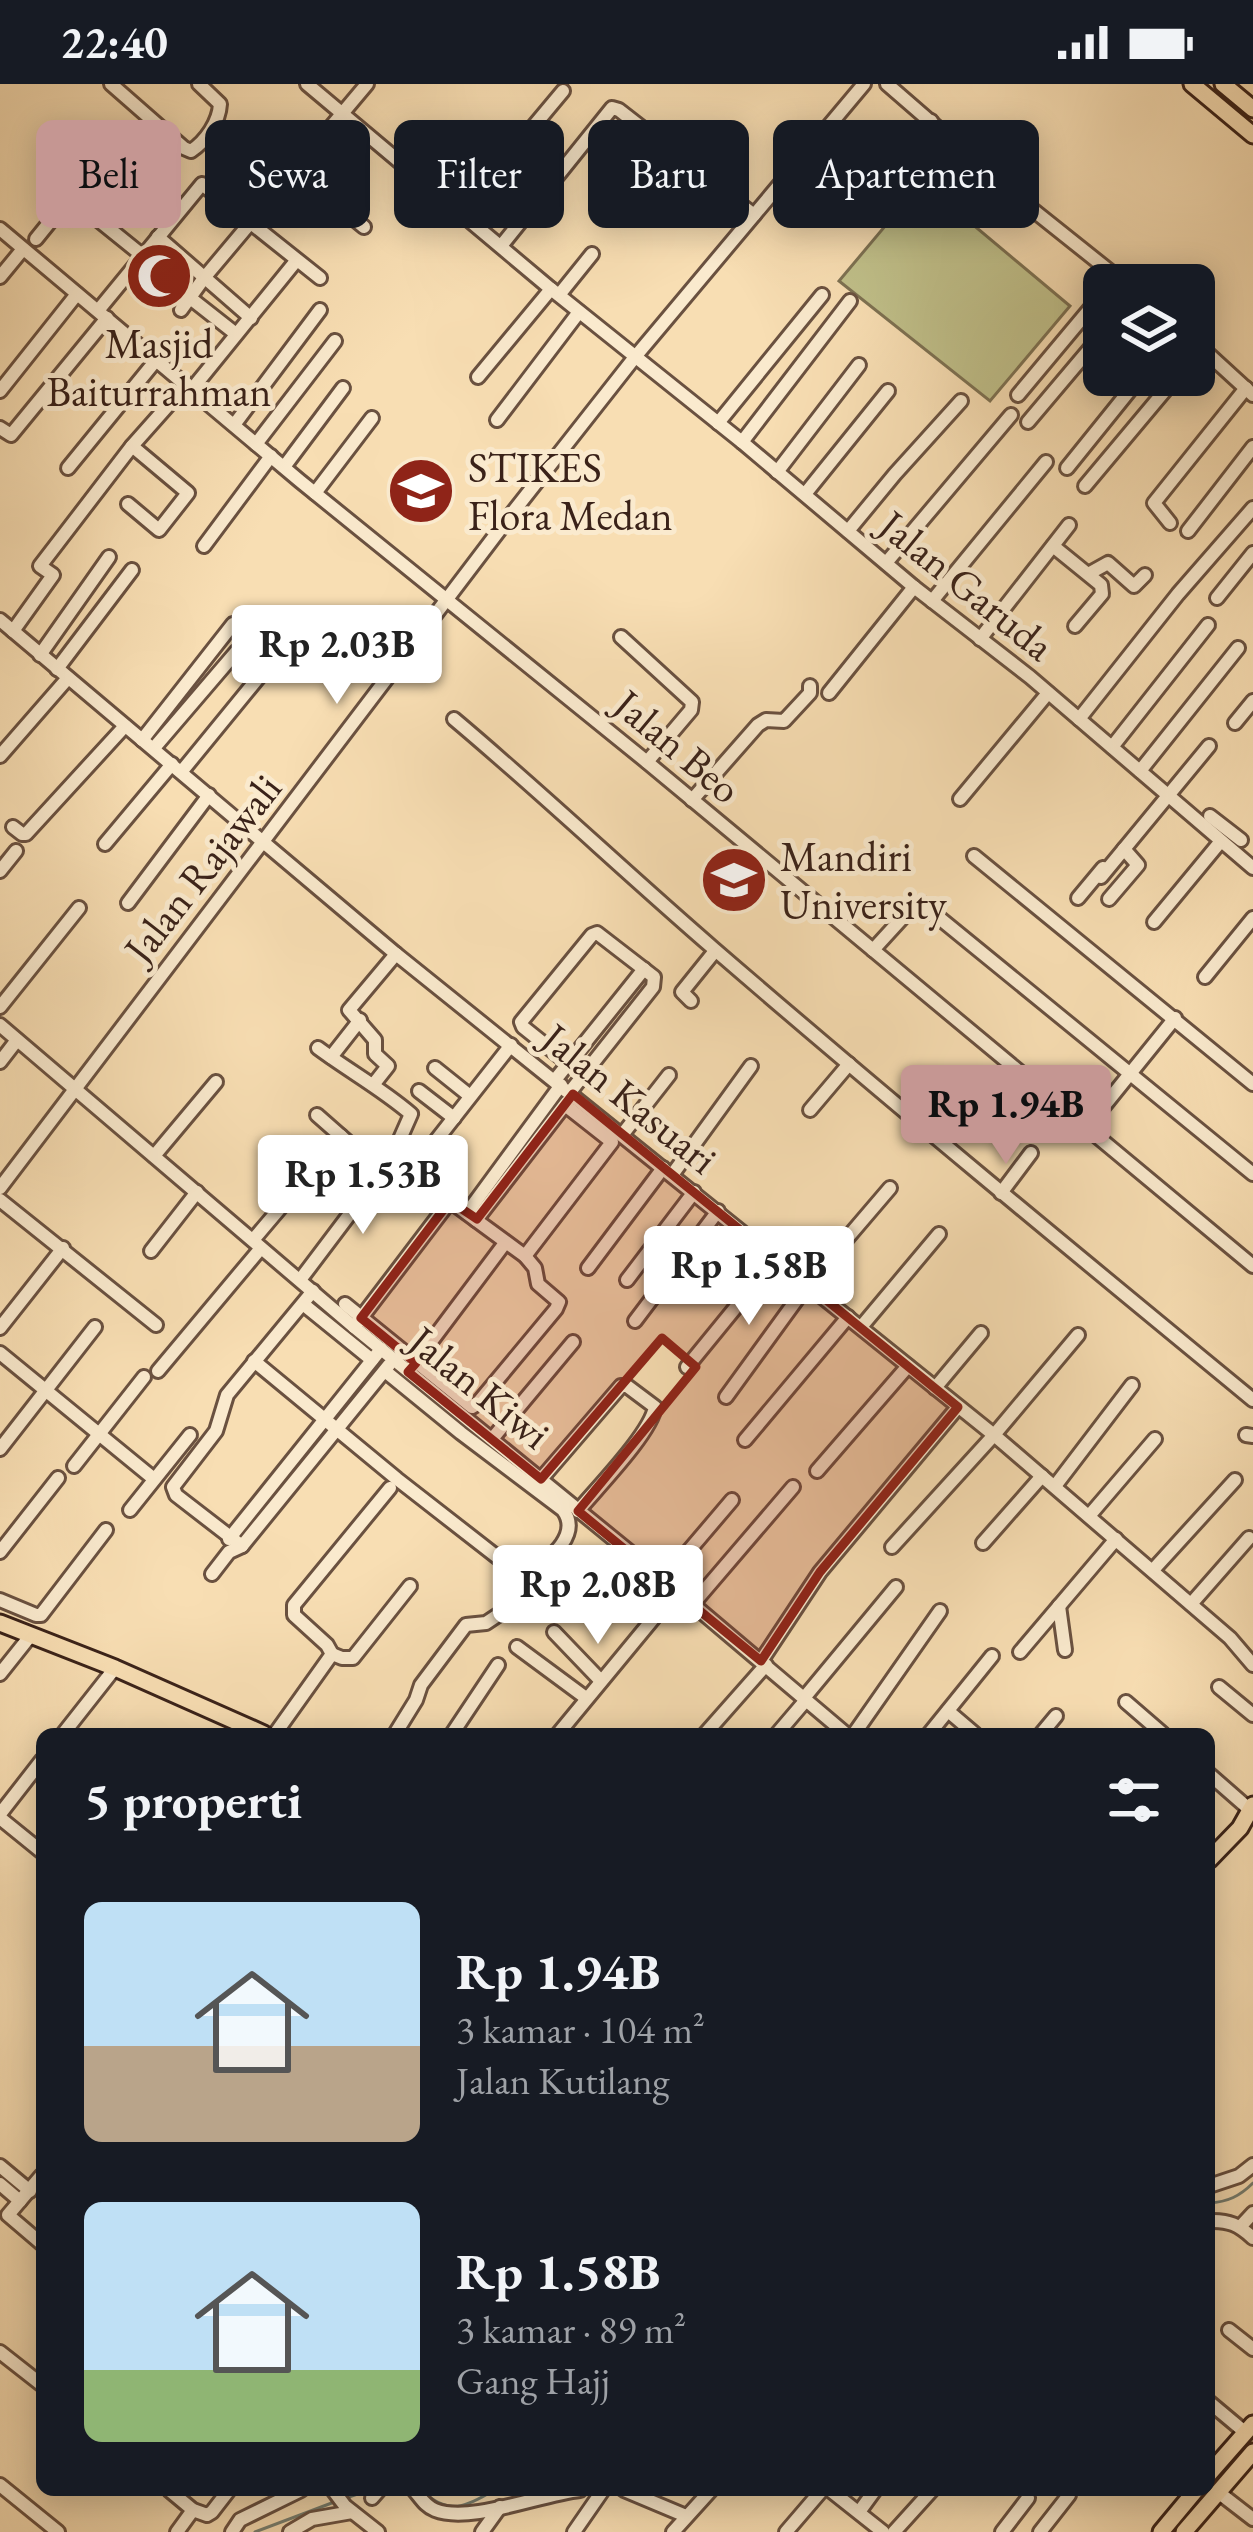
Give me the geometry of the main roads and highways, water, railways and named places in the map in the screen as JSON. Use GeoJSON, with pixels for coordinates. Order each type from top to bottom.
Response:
{"type":"FeatureCollection","features":[{"type":"Feature","properties":{"kind":"main road"},"geometry":{"type":"LineString","coordinates":[[1192,84],[1253,135]]}},
{"type":"Feature","properties":{"kind":"main road"},"geometry":{"type":"LineString","coordinates":[[1223,84],[1253,109]]}},
{"type":"Feature","properties":{"kind":"main road"},"geometry":{"type":"LineString","coordinates":[[0,1623],[250,1728]]}},
{"type":"Feature","properties":{"kind":"main road"},"geometry":{"type":"LineString","coordinates":[[1215,1853],[1249,1816]]}},
{"type":"Feature","properties":{"kind":"main road"},"geometry":{"type":"LineString","coordinates":[[1215,2467],[1249,2428]]}},
{"type":"Feature","properties":{"kind":"main road"},"geometry":{"type":"LineString","coordinates":[[1215,2496],[1253,2452]]}},
{"type":"Feature","properties":{"kind":"main road"},"geometry":{"type":"LineString","coordinates":[[1161,2532],[1191,2496]]}},
{"type":"Feature","properties":{"kind":"main road"},"geometry":{"type":"LineString","coordinates":[[1184,2532],[1215,2496]]}},
{"type":"Feature","properties":{"kind":"waterway"},"geometry":{"type":"LineString","coordinates":[[1215,2202],[1233,2198],[1253,2183]]}},
{"type":"Feature","properties":{"kind":"waterway"},"geometry":{"type":"LineString","coordinates":[[346,2498],[352,2496]]}},
{"type":"Feature","properties":{"kind":"waterway"},"geometry":{"type":"LineString","coordinates":[[429,2496],[449,2506],[484,2496]]}},
{"type":"Feature","properties":{"kind":"waterway"},"geometry":{"type":"LineString","coordinates":[[255,2532],[337,2501]]}},
{"type":"Feature","properties":{"kind":"place","name":"Masjid Baiturrahman"},"geometry":{"type":"Point","coordinates":[159,276]}},
{"type":"Feature","properties":{"kind":"place","name":"STIKES Flora Medan"},"geometry":{"type":"Point","coordinates":[421,491]}},
{"type":"Feature","properties":{"kind":"place","name":"Mandiri University"},"geometry":{"type":"Point","coordinates":[734,880]}}]}
